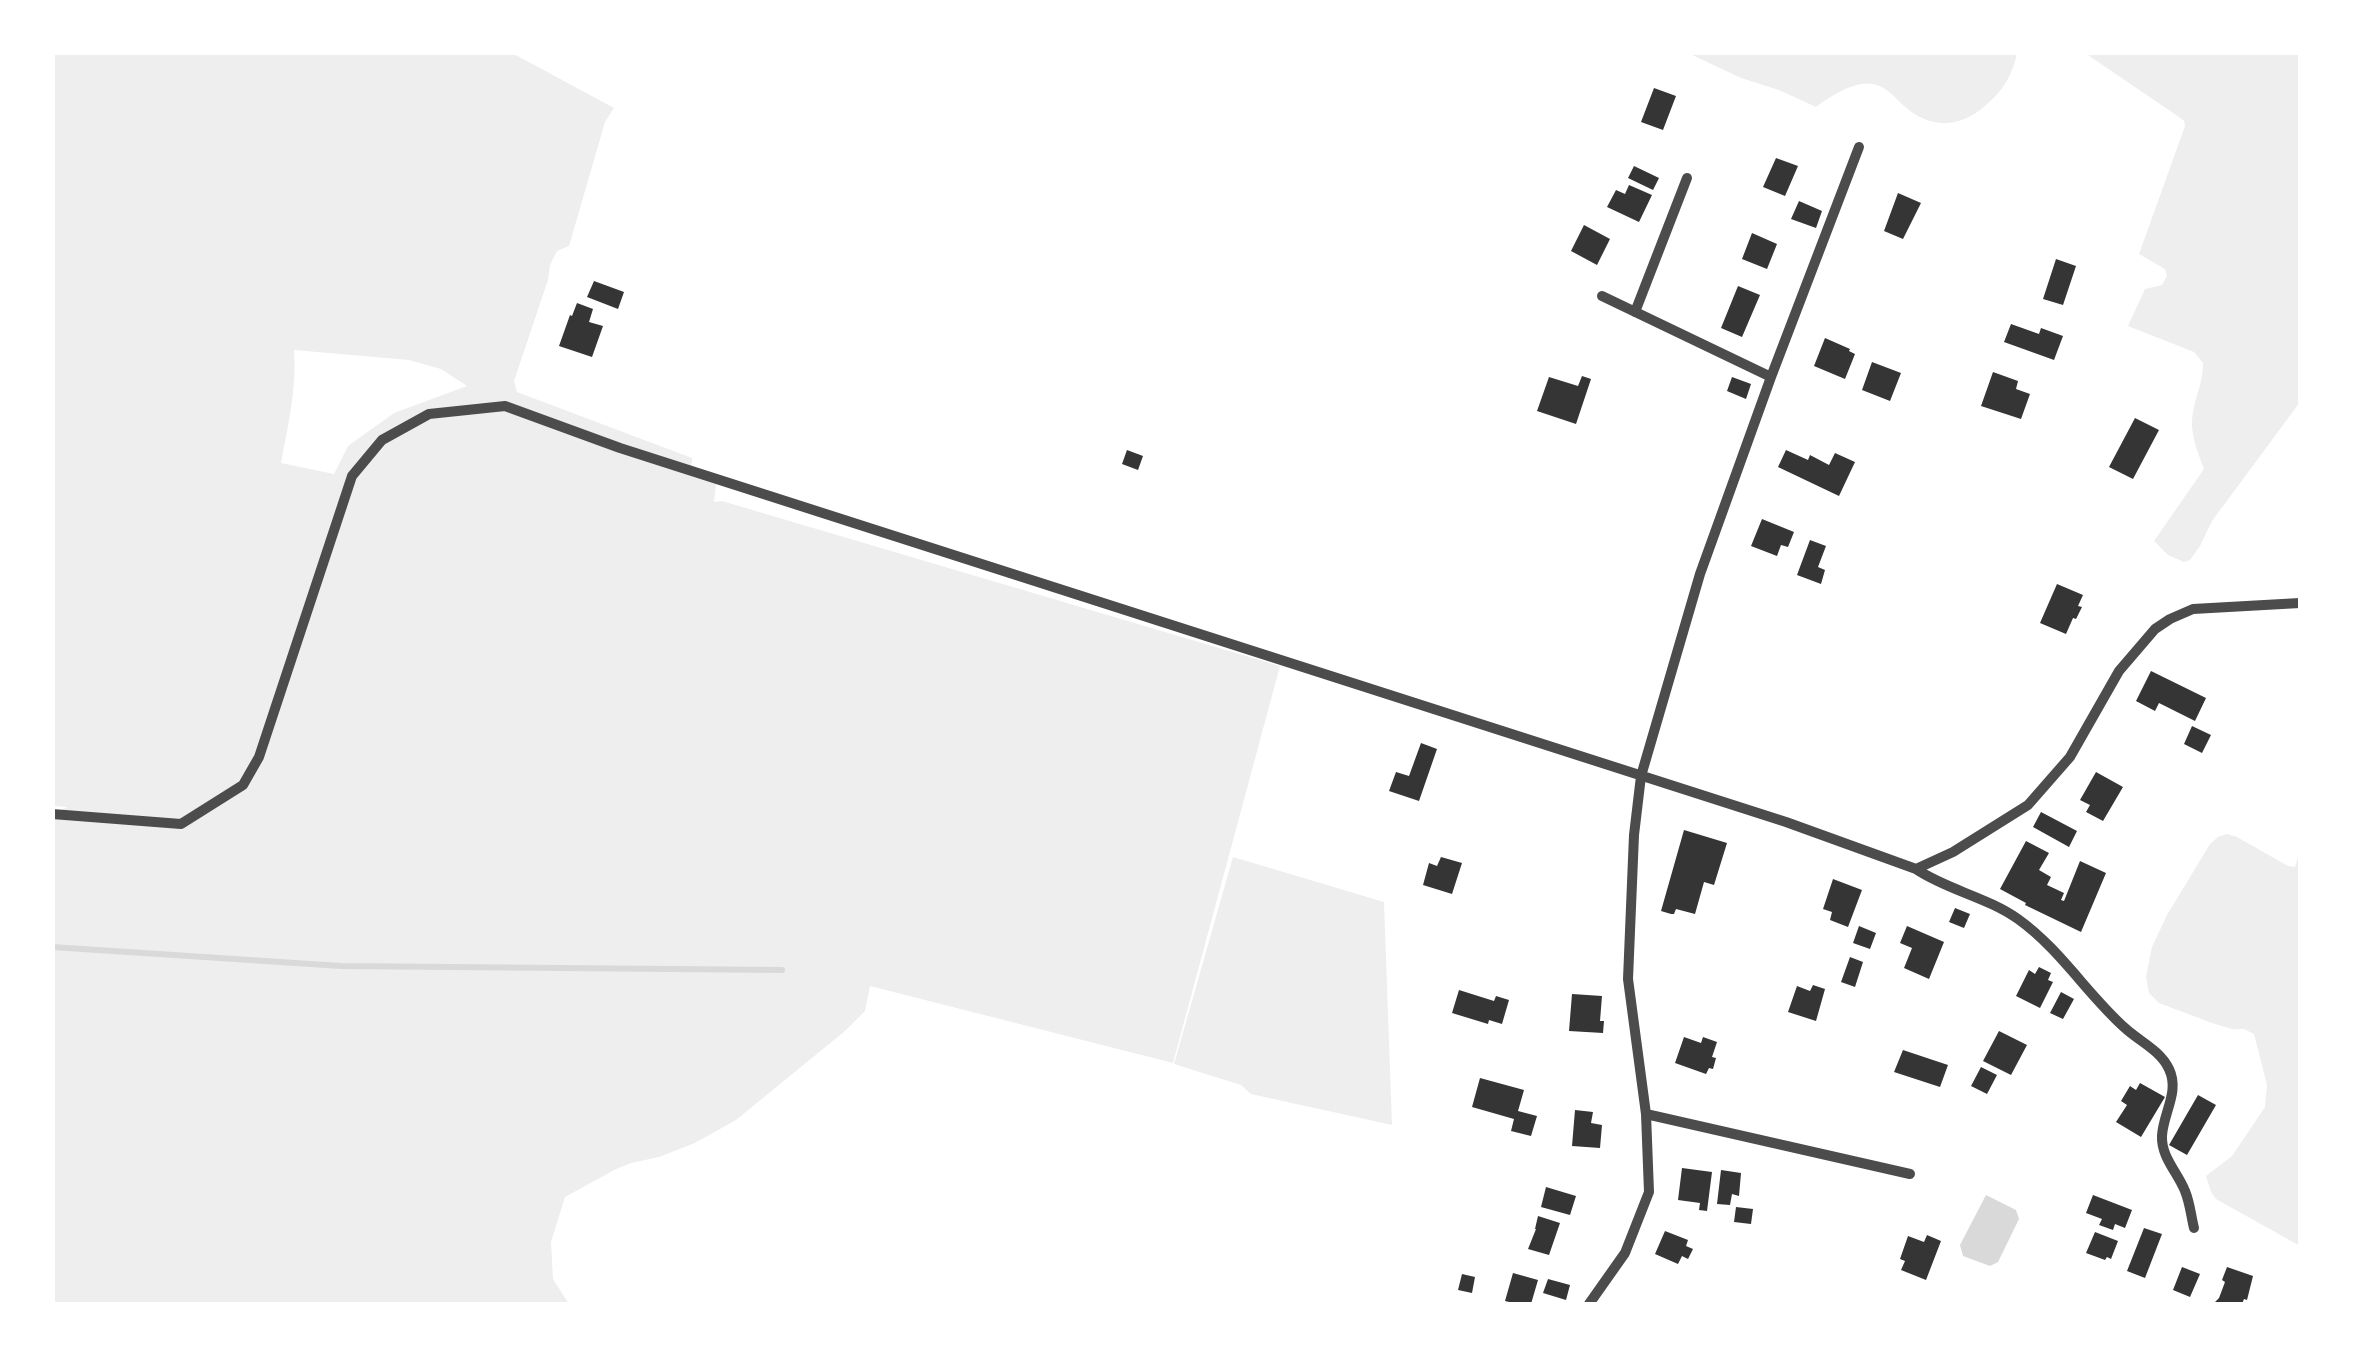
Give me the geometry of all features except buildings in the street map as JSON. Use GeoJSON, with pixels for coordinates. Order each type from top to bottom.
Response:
{"type":"FeatureCollection","features":[{"type":"Feature","properties":{"kind":"street"},"geometry":{"type":"LineString","coordinates":[[1589,1304],[1625,1252],[1650,1192],[1646,1114],[1628,978],[1640,776],[1700,574],[1859,146]]}},
{"type":"Feature","properties":{"kind":"street"},"geometry":{"type":"LineString","coordinates":[[1635,312],[1687,178]]}},
{"type":"Feature","properties":{"kind":"street"},"geometry":{"type":"LineString","coordinates":[[1602,296],[1771,377]]}},
{"type":"Feature","properties":{"kind":"street"},"geometry":{"type":"LineString","coordinates":[[52,814],[182,824],[243,785],[258,757],[352,476],[382,440],[429,414],[506,406],[620,448],[1786,822],[1916,869],[1932,880],[1990,902],[2040,936],[2125,1028],[2158,1054],[2170,1070],[2171,1103],[2162,1135],[2165,1153],[2186,1192],[2194,1228]]}},
{"type":"Feature","properties":{"kind":"street"},"geometry":{"type":"LineString","coordinates":[[1916,869],[1953,852],[2028,805],[2070,758],[2119,671],[2155,629],[2193,609],[2300,603]]}},
{"type":"Feature","properties":{"kind":"street"},"geometry":{"type":"LineString","coordinates":[[1646,1114],[1910,1174]]}},
{"type":"Feature","properties":{"kind":"shaded area"},"geometry":{"type":"Polygon","coordinates":[[[2017,52],[2010,75],[1992,100],[1966,119],[1945,123],[1914,114],[1878,85],[1851,87],[1816,107],[1688,53],[2017,52]]]}},
{"type":"Feature","properties":{"kind":"shaded area"},"geometry":{"type":"Polygon","coordinates":[[[53,53],[512,53],[614,108],[605,122],[569,246],[557,251],[550,265],[514,381],[517,392],[692,458],[691,476],[716,484],[714,502],[722,501],[1280,666],[1173,1063],[870,986],[865,1011],[845,1031],[736,1120],[695,1143],[616,1169],[565,1197],[551,1242],[553,1279],[569,1304],[53,1304],[52,815],[67,807],[53,806],[53,53]],[[294,350],[293,392],[281,463],[334,474],[348,446],[394,413],[467,386],[441,369],[409,360],[294,350]]]}},
{"type":"Feature","properties":{"kind":"shaded area"},"geometry":{"type":"Polygon","coordinates":[[[2085,53],[2300,53],[2300,402],[2212,521],[2190,560],[2184,562],[2168,555],[2154,541],[2204,469],[2192,427],[2203,363],[2194,352],[2128,326],[2145,289],[2162,285],[2167,276],[2165,269],[2139,254],[2185,126],[2179,117],[2085,53]]]}},
{"type":"Feature","properties":{"kind":"shaded area"},"geometry":{"type":"Polygon","coordinates":[[[2227,834],[2288,866],[2295,867],[2300,851],[2300,1246],[2216,1199],[2206,1176],[2232,1156],[2265,1107],[2267,1085],[2254,1034],[2159,1003],[2149,993],[2146,977],[2152,947],[2167,915],[2210,844],[2227,834]]]}},
{"type":"Feature","properties":{"kind":"shaded area"},"geometry":{"type":"Polygon","coordinates":[[[1233,857],[1384,902],[1392,1125],[1251,1094],[1241,1085],[1174,1064],[1233,857]]]}},
{"type":"Feature","properties":{"kind":"shaded area"},"geometry":{"type":"Polygon","coordinates":[[[1986,1195],[2016,1210],[2019,1219],[1998,1262],[1990,1266],[1963,1256],[1960,1245],[1986,1195]]]}},
{"type":"Feature","properties":{"kind":"waterway"},"geometry":{"type":"LineString","coordinates":[[52,947],[341,966],[782,970]]}}]}
